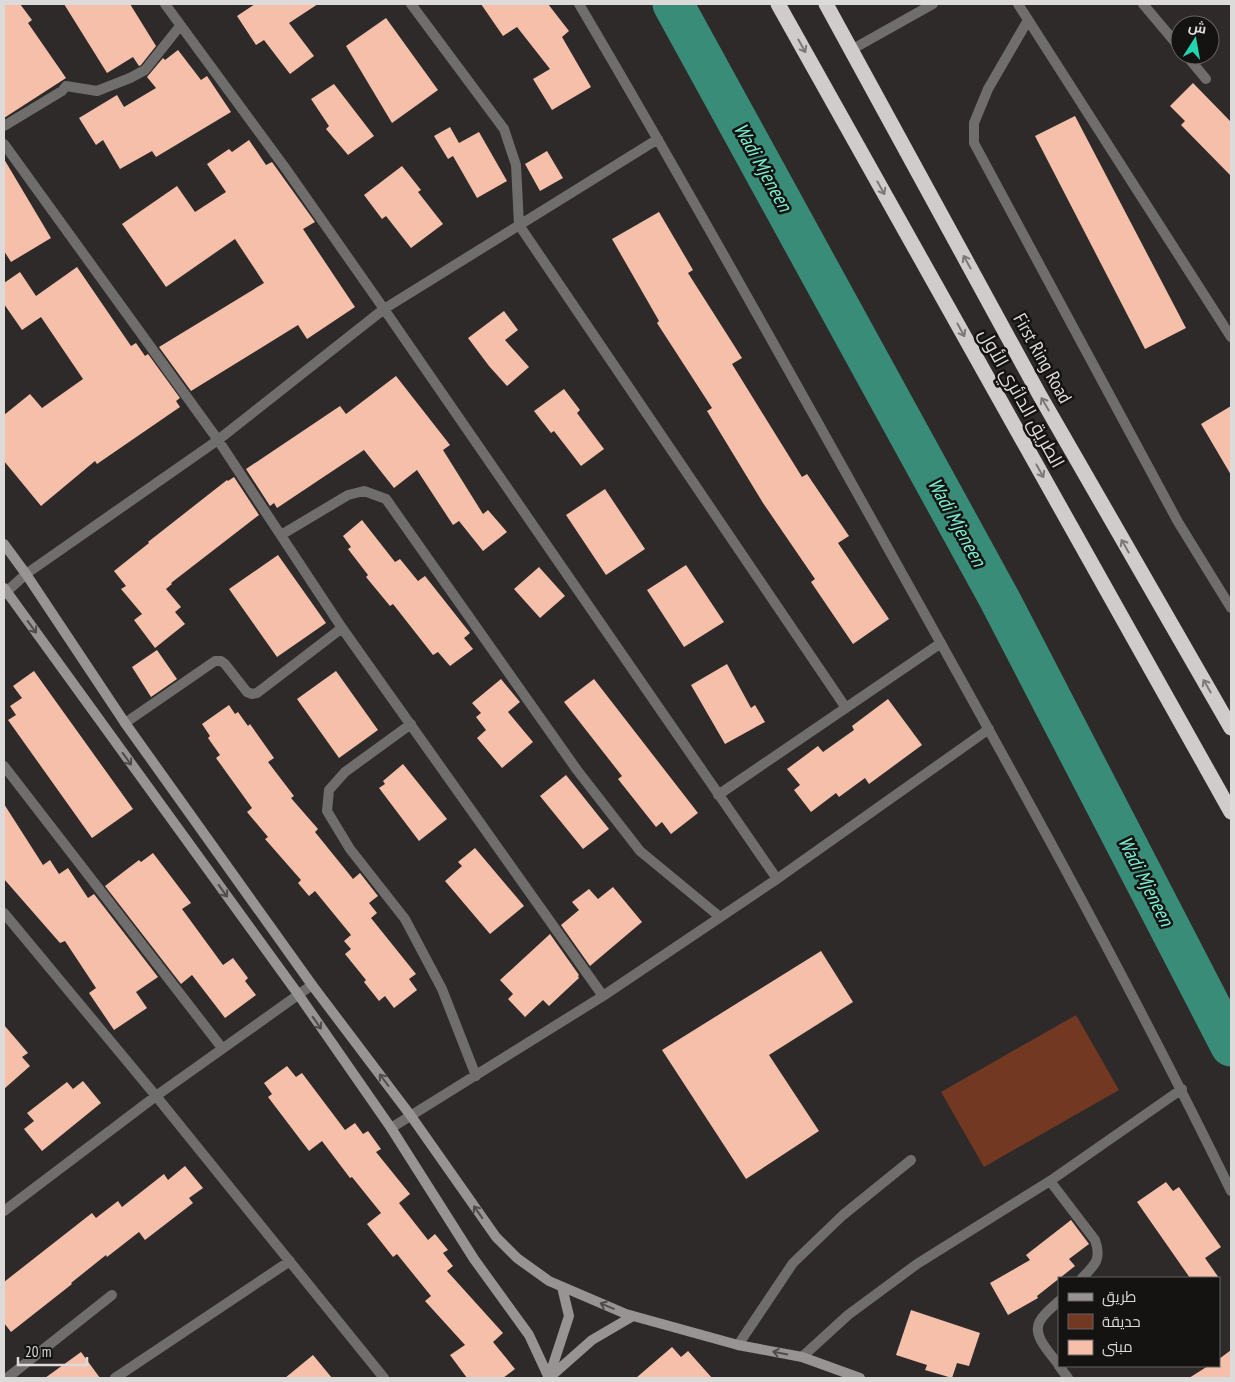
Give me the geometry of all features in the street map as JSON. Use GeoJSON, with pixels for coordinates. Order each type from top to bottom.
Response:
{"type":"FeatureCollection","features":[{"type":"Feature","properties":{"kind":"highway","name":"الطريق الدائري الأول"},"geometry":{"type":"LineString","coordinates":[[778,4],[1231,812]]}},
{"type":"Feature","properties":{"kind":"highway","name":"First Ring Road"},"geometry":{"type":"LineString","coordinates":[[826,4],[1040,394],[1231,728]]}},
{"type":"Feature","properties":{"kind":"street"},"geometry":{"type":"LineString","coordinates":[[165,4],[286,169],[384,309],[777,879]]}},
{"type":"Feature","properties":{"kind":"street"},"geometry":{"type":"LineString","coordinates":[[411,4],[504,129],[516,165],[520,225],[846,708]]}},
{"type":"Feature","properties":{"kind":"street"},"geometry":{"type":"LineString","coordinates":[[579,4],[658,139],[989,729],[1182,1089],[1231,1191]]}},
{"type":"Feature","properties":{"kind":"street"},"geometry":{"type":"LineString","coordinates":[[851,50],[933,4]]}},
{"type":"Feature","properties":{"kind":"street"},"geometry":{"type":"LineString","coordinates":[[1018,4],[1231,337]]}},
{"type":"Feature","properties":{"kind":"street"},"geometry":{"type":"LineString","coordinates":[[1143,4],[1170,36]]}},
{"type":"Feature","properties":{"kind":"street"},"geometry":{"type":"LineString","coordinates":[[1028,20],[988,90],[974,123],[974,143],[1178,522],[1231,608]]}},
{"type":"Feature","properties":{"kind":"street"},"geometry":{"type":"LineString","coordinates":[[4,126],[62,91],[66,86],[97,91],[145,70],[180,26]]}},
{"type":"Feature","properties":{"kind":"street"},"geometry":{"type":"LineString","coordinates":[[1194,65],[1206,79]]}},
{"type":"Feature","properties":{"kind":"street"},"geometry":{"type":"LineString","coordinates":[[549,1378],[529,1335],[474,1259],[390,1128],[298,994],[5,591],[26,574],[218,440],[384,309],[658,139]]}},
{"type":"Feature","properties":{"kind":"street"},"geometry":{"type":"LineString","coordinates":[[4,144],[218,440],[342,628],[603,996]]}},
{"type":"Feature","properties":{"kind":"street"},"geometry":{"type":"LineString","coordinates":[[281,535],[348,495],[364,491],[386,499],[577,770],[640,851],[720,917]]}},
{"type":"Feature","properties":{"kind":"street"},"geometry":{"type":"LineString","coordinates":[[4,544],[125,723],[312,984],[411,1116],[496,1236],[518,1258],[550,1281],[626,1314],[738,1345],[802,1357],[860,1378]]}},
{"type":"Feature","properties":{"kind":"street"},"geometry":{"type":"LineString","coordinates":[[125,723],[215,661],[221,661],[225,664],[247,692],[252,694],[257,692],[342,628]]}},
{"type":"Feature","properties":{"kind":"street"},"geometry":{"type":"LineString","coordinates":[[718,795],[941,643]]}},
{"type":"Feature","properties":{"kind":"street"},"geometry":{"type":"LineString","coordinates":[[411,724],[345,772],[329,790],[327,811],[350,850],[405,919],[442,989],[476,1076]]}},
{"type":"Feature","properties":{"kind":"street"},"geometry":{"type":"LineString","coordinates":[[390,1128],[603,996],[777,879],[989,729]]}},
{"type":"Feature","properties":{"kind":"street"},"geometry":{"type":"LineString","coordinates":[[4,766],[222,1048]]}},
{"type":"Feature","properties":{"kind":"street"},"geometry":{"type":"LineString","coordinates":[[4,913],[156,1096],[384,1378]]}},
{"type":"Feature","properties":{"kind":"street"},"geometry":{"type":"LineString","coordinates":[[4,1212],[156,1096],[312,984]]}},
{"type":"Feature","properties":{"kind":"street"},"geometry":{"type":"LineString","coordinates":[[802,1357],[848,1315],[917,1264],[1050,1181],[1182,1089]]}},
{"type":"Feature","properties":{"kind":"street"},"geometry":{"type":"LineString","coordinates":[[738,1345],[793,1263],[844,1214],[912,1160]]}},
{"type":"Feature","properties":{"kind":"street"},"geometry":{"type":"LineString","coordinates":[[1050,1181],[1094,1240],[1098,1249],[1098,1259],[1083,1277]]}},
{"type":"Feature","properties":{"kind":"street"},"geometry":{"type":"LineString","coordinates":[[116,1378],[290,1262]]}},
{"type":"Feature","properties":{"kind":"street"},"geometry":{"type":"LineString","coordinates":[[549,1378],[568,1316],[562,1287]]}},
{"type":"Feature","properties":{"kind":"street"},"geometry":{"type":"LineString","coordinates":[[7,1378],[112,1295]]}},
{"type":"Feature","properties":{"kind":"street"},"geometry":{"type":"LineString","coordinates":[[1058,1302],[1041,1318],[1037,1331],[1058,1364]]}},
{"type":"Feature","properties":{"kind":"street"},"geometry":{"type":"LineString","coordinates":[[549,1378],[592,1340],[633,1316]]}},
{"type":"Feature","properties":{"kind":"street"},"geometry":{"type":"LineString","coordinates":[[1060,1367],[1068,1378]]}},
{"type":"Feature","properties":{"kind":"green space"},"geometry":{"type":"Polygon","coordinates":[[[1076,1015],[1119,1090],[984,1167],[941,1092],[1076,1015]]]}},
{"type":"Feature","properties":{"kind":"building"},"geometry":{"type":"Polygon","coordinates":[[[4,4],[20,4],[32,20],[28,23],[66,78],[4,118],[4,4]]]}},
{"type":"Feature","properties":{"kind":"building"},"geometry":{"type":"Polygon","coordinates":[[[64,4],[130,4],[156,46],[141,65],[139,66],[133,57],[107,73],[64,4]]]}},
{"type":"Feature","properties":{"kind":"building"},"geometry":{"type":"Polygon","coordinates":[[[255,4],[318,4],[289,23],[314,56],[290,74],[264,40],[256,45],[237,16],[255,4]]]}},
{"type":"Feature","properties":{"kind":"building"},"geometry":{"type":"Polygon","coordinates":[[[481,4],[548,4],[569,31],[562,37],[591,87],[552,110],[533,79],[550,69],[517,27],[503,36],[481,4]]]}},
{"type":"Feature","properties":{"kind":"building"},"geometry":{"type":"Polygon","coordinates":[[[386,18],[438,90],[392,123],[346,46],[386,18]]]}},
{"type":"Feature","properties":{"kind":"building"},"geometry":{"type":"Polygon","coordinates":[[[178,50],[201,80],[207,76],[231,112],[156,157],[152,151],[120,169],[103,140],[96,145],[79,118],[117,95],[124,107],[156,88],[147,77],[163,58],[165,60],[178,50]]]}},
{"type":"Feature","properties":{"kind":"building"},"geometry":{"type":"Polygon","coordinates":[[[1193,83],[1231,122],[1231,176],[1181,125],[1185,121],[1170,106],[1193,83]]]}},
{"type":"Feature","properties":{"kind":"building"},"geometry":{"type":"Polygon","coordinates":[[[334,84],[374,136],[348,155],[326,129],[329,126],[311,99],[334,84]]]}},
{"type":"Feature","properties":{"kind":"building"},"geometry":{"type":"Polygon","coordinates":[[[1075,116],[1186,328],[1145,349],[1035,136],[1075,116]]]}},
{"type":"Feature","properties":{"kind":"building"},"geometry":{"type":"Polygon","coordinates":[[[450,127],[459,143],[479,132],[507,181],[477,198],[453,156],[448,159],[434,136],[450,127]]]}},
{"type":"Feature","properties":{"kind":"building"},"geometry":{"type":"Polygon","coordinates":[[[249,140],[266,165],[272,162],[315,222],[303,229],[355,307],[307,339],[298,325],[191,391],[159,347],[264,283],[235,239],[166,287],[122,224],[177,186],[195,212],[226,192],[207,164],[229,149],[232,152],[249,140]]]}},
{"type":"Feature","properties":{"kind":"building"},"geometry":{"type":"Polygon","coordinates":[[[547,151],[563,178],[540,191],[525,164],[547,151]]]}},
{"type":"Feature","properties":{"kind":"building"},"geometry":{"type":"Polygon","coordinates":[[[4,159],[51,238],[11,262],[4,251],[4,159]]]}},
{"type":"Feature","properties":{"kind":"building"},"geometry":{"type":"Polygon","coordinates":[[[402,166],[421,190],[418,192],[443,224],[411,248],[386,216],[382,219],[364,195],[402,166]]]}},
{"type":"Feature","properties":{"kind":"building"},"geometry":{"type":"Polygon","coordinates":[[[659,212],[693,270],[688,273],[742,358],[732,364],[802,477],[807,474],[849,536],[838,543],[889,619],[853,644],[811,582],[815,579],[763,503],[707,411],[712,408],[657,323],[659,321],[612,239],[659,212]]]}},
{"type":"Feature","properties":{"kind":"building"},"geometry":{"type":"Polygon","coordinates":[[[77,267],[131,346],[136,343],[145,356],[148,354],[180,398],[176,401],[180,407],[97,464],[95,461],[41,506],[4,461],[4,415],[30,394],[42,408],[83,379],[41,317],[22,330],[4,304],[4,283],[20,272],[36,296],[77,267]]]}},
{"type":"Feature","properties":{"kind":"building"},"geometry":{"type":"Polygon","coordinates":[[[504,311],[518,330],[505,340],[529,367],[507,386],[468,338],[504,311]]]}},
{"type":"Feature","properties":{"kind":"building"},"geometry":{"type":"Polygon","coordinates":[[[396,376],[450,445],[443,450],[483,514],[488,510],[507,532],[483,551],[459,521],[453,525],[417,470],[394,488],[364,450],[277,508],[274,503],[270,506],[246,469],[340,406],[346,414],[396,376]]]}},
{"type":"Feature","properties":{"kind":"building"},"geometry":{"type":"Polygon","coordinates":[[[564,389],[580,410],[577,413],[604,449],[581,466],[554,431],[551,433],[534,411],[564,389]]]}},
{"type":"Feature","properties":{"kind":"building"},"geometry":{"type":"Polygon","coordinates":[[[1231,406],[1231,475],[1201,424],[1231,406]]]}},
{"type":"Feature","properties":{"kind":"building"},"geometry":{"type":"Polygon","coordinates":[[[234,477],[259,515],[171,583],[166,589],[181,607],[175,612],[185,624],[155,648],[134,620],[142,614],[121,589],[126,586],[114,571],[227,480],[234,477]]]}},
{"type":"Feature","properties":{"kind":"building"},"geometry":{"type":"Polygon","coordinates":[[[605,489],[645,549],[606,575],[566,515],[605,489]]]}},
{"type":"Feature","properties":{"kind":"building"},"geometry":{"type":"Polygon","coordinates":[[[362,520],[395,562],[400,559],[418,581],[425,576],[470,633],[464,638],[473,649],[450,666],[438,652],[433,655],[393,604],[390,606],[366,577],[368,575],[348,549],[351,547],[343,536],[362,520]]]}},
{"type":"Feature","properties":{"kind":"building"},"geometry":{"type":"Polygon","coordinates":[[[278,555],[326,623],[277,657],[229,589],[278,555]]]}},
{"type":"Feature","properties":{"kind":"building"},"geometry":{"type":"Polygon","coordinates":[[[686,565],[724,622],[684,647],[647,590],[686,565]]]}},
{"type":"Feature","properties":{"kind":"building"},"geometry":{"type":"Polygon","coordinates":[[[539,567],[565,596],[540,618],[514,589],[539,567]]]}},
{"type":"Feature","properties":{"kind":"building"},"geometry":{"type":"Polygon","coordinates":[[[157,650],[177,679],[151,697],[132,667],[157,650]]]}},
{"type":"Feature","properties":{"kind":"building"},"geometry":{"type":"Polygon","coordinates":[[[727,664],[751,708],[755,705],[765,722],[725,744],[691,685],[727,664]]]}},
{"type":"Feature","properties":{"kind":"building"},"geometry":{"type":"Polygon","coordinates":[[[34,671],[133,809],[92,838],[8,720],[16,715],[10,706],[22,698],[13,686],[34,671]]]}},
{"type":"Feature","properties":{"kind":"building"},"geometry":{"type":"Polygon","coordinates":[[[336,671],[378,730],[339,758],[297,699],[336,671]]]}},
{"type":"Feature","properties":{"kind":"building"},"geometry":{"type":"Polygon","coordinates":[[[501,679],[520,702],[508,712],[533,742],[502,768],[477,738],[486,730],[476,717],[481,713],[472,703],[501,679]]]}},
{"type":"Feature","properties":{"kind":"building"},"geometry":{"type":"Polygon","coordinates":[[[594,679],[698,813],[671,834],[662,822],[656,827],[618,779],[622,776],[564,702],[594,679]]]}},
{"type":"Feature","properties":{"kind":"building"},"geometry":{"type":"Polygon","coordinates":[[[888,699],[922,745],[869,784],[865,778],[839,797],[836,793],[811,812],[794,790],[800,785],[787,769],[818,746],[823,752],[854,730],[852,726],[888,699]]]}},
{"type":"Feature","properties":{"kind":"building"},"geometry":{"type":"Polygon","coordinates":[[[229,705],[235,714],[238,712],[248,726],[250,724],[274,758],[268,762],[294,796],[291,798],[318,829],[315,832],[353,879],[360,873],[378,896],[369,903],[377,913],[371,918],[416,974],[409,979],[417,990],[394,1008],[385,996],[379,1001],[364,982],[366,980],[345,954],[351,949],[344,941],[351,935],[315,891],[309,896],[298,883],[301,880],[265,839],[268,837],[247,812],[252,808],[216,758],[220,755],[208,738],[210,736],[202,724],[229,705]]]}},
{"type":"Feature","properties":{"kind":"building"},"geometry":{"type":"Polygon","coordinates":[[[403,764],[447,819],[419,841],[379,788],[385,784],[383,781],[403,764]]]}},
{"type":"Feature","properties":{"kind":"building"},"geometry":{"type":"Polygon","coordinates":[[[566,775],[609,829],[583,849],[540,796],[566,775]]]}},
{"type":"Feature","properties":{"kind":"building"},"geometry":{"type":"Polygon","coordinates":[[[4,804],[43,865],[50,860],[59,874],[68,868],[88,898],[94,894],[158,977],[136,992],[147,1008],[114,1030],[89,993],[96,988],[65,941],[60,943],[4,879],[4,804]]]}},
{"type":"Feature","properties":{"kind":"building"},"geometry":{"type":"Polygon","coordinates":[[[475,848],[524,906],[490,934],[445,881],[462,866],[458,862],[475,848]]]}},
{"type":"Feature","properties":{"kind":"building"},"geometry":{"type":"Polygon","coordinates":[[[153,853],[191,903],[182,909],[223,965],[233,958],[248,978],[245,981],[256,995],[225,1018],[192,975],[181,984],[105,886],[139,860],[141,862],[153,853]]]}},
{"type":"Feature","properties":{"kind":"building"},"geometry":{"type":"Polygon","coordinates":[[[613,887],[642,922],[590,966],[561,925],[579,910],[572,902],[589,889],[598,899],[613,887]]]}},
{"type":"Feature","properties":{"kind":"building"},"geometry":{"type":"Polygon","coordinates":[[[550,934],[579,975],[579,978],[549,1006],[543,1000],[525,1017],[508,999],[513,994],[500,980],[550,934]]]}},
{"type":"Feature","properties":{"kind":"building"},"geometry":{"type":"Polygon","coordinates":[[[821,951],[853,1002],[769,1055],[819,1131],[746,1179],[662,1050],[821,951]]]}},
{"type":"Feature","properties":{"kind":"building"},"geometry":{"type":"Polygon","coordinates":[[[4,1025],[28,1053],[22,1057],[30,1066],[4,1089],[4,1025]]]}},
{"type":"Feature","properties":{"kind":"building"},"geometry":{"type":"Polygon","coordinates":[[[287,1066],[296,1077],[302,1073],[345,1130],[355,1123],[363,1134],[368,1131],[381,1149],[376,1152],[410,1194],[399,1203],[428,1240],[435,1234],[448,1250],[443,1253],[453,1266],[447,1271],[503,1333],[493,1342],[515,1369],[503,1378],[467,1378],[450,1355],[465,1345],[425,1301],[431,1296],[397,1254],[393,1257],[367,1224],[381,1213],[352,1177],[350,1178],[322,1141],[309,1151],[268,1097],[272,1094],[264,1083],[287,1066]]]}},
{"type":"Feature","properties":{"kind":"building"},"geometry":{"type":"Polygon","coordinates":[[[83,1081],[101,1103],[42,1151],[24,1129],[34,1121],[27,1113],[67,1082],[73,1089],[83,1081]]]}},
{"type":"Feature","properties":{"kind":"building"},"geometry":{"type":"Polygon","coordinates":[[[185,1166],[203,1188],[189,1198],[193,1203],[145,1240],[139,1232],[107,1257],[106,1255],[11,1332],[4,1323],[4,1282],[92,1213],[96,1218],[118,1201],[122,1207],[164,1174],[168,1180],[185,1166]]]}},
{"type":"Feature","properties":{"kind":"building"},"geometry":{"type":"Polygon","coordinates":[[[1166,1182],[1173,1191],[1179,1187],[1221,1247],[1205,1258],[1218,1277],[1189,1277],[1137,1202],[1166,1182]]]}},
{"type":"Feature","properties":{"kind":"building"},"geometry":{"type":"Polygon","coordinates":[[[1071,1220],[1089,1244],[1069,1259],[1075,1266],[1061,1277],[1058,1277],[1058,1279],[1037,1296],[1038,1298],[1008,1315],[990,1283],[1030,1260],[1026,1255],[1071,1220]]]}},
{"type":"Feature","properties":{"kind":"building"},"geometry":{"type":"Polygon","coordinates":[[[911,1310],[980,1333],[969,1366],[957,1363],[952,1378],[925,1370],[927,1365],[896,1355],[911,1310]]]}},
{"type":"Feature","properties":{"kind":"building"},"geometry":{"type":"Polygon","coordinates":[[[672,1347],[681,1357],[688,1351],[712,1378],[636,1378],[672,1347]]]}},
{"type":"Feature","properties":{"kind":"building"},"geometry":{"type":"Polygon","coordinates":[[[1231,1350],[1231,1378],[1189,1378],[1206,1367],[1220,1367],[1220,1358],[1231,1350]]]}},
{"type":"Feature","properties":{"kind":"building"},"geometry":{"type":"Polygon","coordinates":[[[81,1352],[100,1378],[45,1378],[81,1352]]]}},
{"type":"Feature","properties":{"kind":"building"},"geometry":{"type":"Polygon","coordinates":[[[313,1355],[332,1378],[285,1378],[313,1355]]]}},
{"type":"Feature","properties":{"kind":"waterway","name":"Wadi Mjeneen"},"geometry":{"type":"LineString","coordinates":[[673,4],[1000,600],[1231,1046]]}}]}
